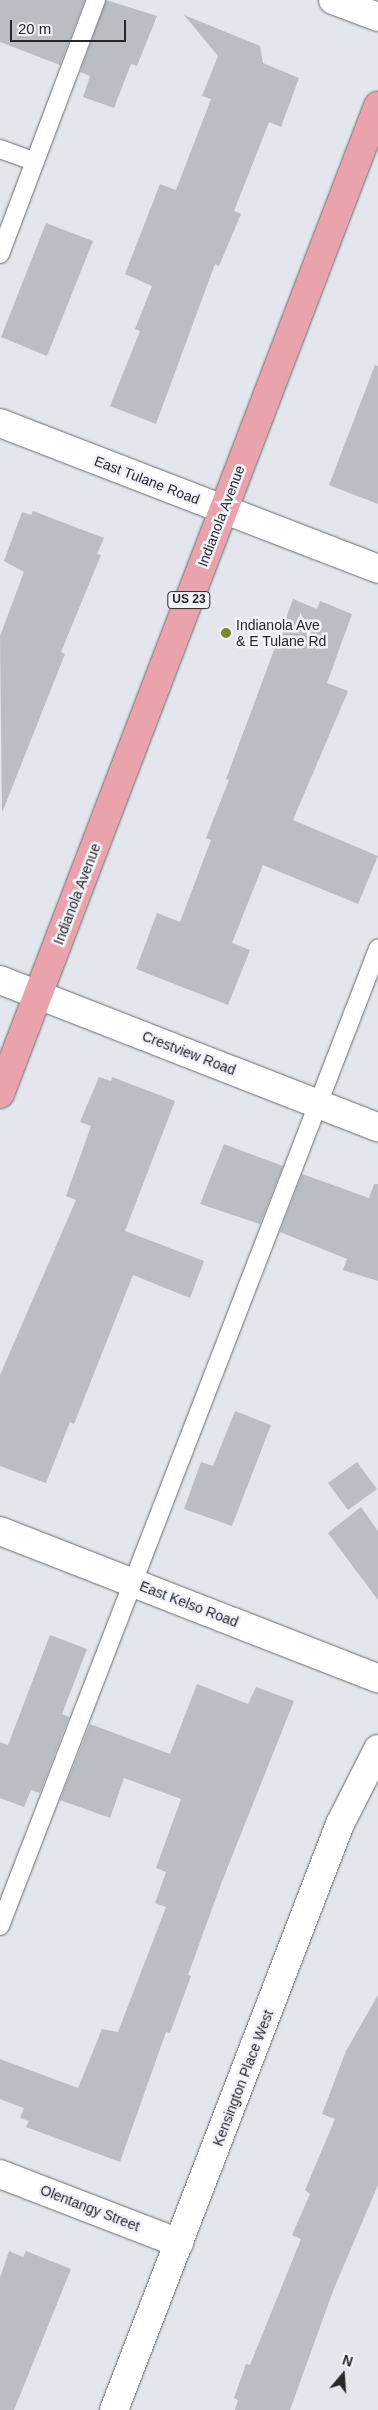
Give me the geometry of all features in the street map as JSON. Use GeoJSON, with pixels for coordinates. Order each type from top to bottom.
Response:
{"type":"FeatureCollection","features":[{"type":"Feature","properties":{"kind":"main road","name":"Indianola Avenue"},"geometry":{"type":"LineString","coordinates":[[0,1094],[378,106]]}},
{"type":"Feature","properties":{"kind":"street"},"geometry":{"type":"LineString","coordinates":[[333,0],[378,17]]}},
{"type":"Feature","properties":{"kind":"street","name":"East Tulane Road"},"geometry":{"type":"LineString","coordinates":[[0,423],[378,569]]}},
{"type":"Feature","properties":{"kind":"street","name":"Crestview Road"},"geometry":{"type":"LineString","coordinates":[[0,980],[378,1126]]}},
{"type":"Feature","properties":{"kind":"street","name":"East Kelso Road"},"geometry":{"type":"LineString","coordinates":[[0,1531],[378,1678]]}},
{"type":"Feature","properties":{"kind":"street","name":"Kensington Place West"},"geometry":{"type":"LineString","coordinates":[[114,2410],[340,1824],[378,1749]]}},
{"type":"Feature","properties":{"kind":"street","name":"Olentangy Street"},"geometry":{"type":"LineString","coordinates":[[0,2174],[179,2243]]}},
{"type":"Feature","properties":{"kind":"lane"},"geometry":{"type":"LineString","coordinates":[[0,254],[96,0]]}},
{"type":"Feature","properties":{"kind":"lane"},"geometry":{"type":"LineString","coordinates":[[0,149],[35,162]]}},
{"type":"Feature","properties":{"kind":"lane"},"geometry":{"type":"LineString","coordinates":[[0,1926],[378,949]]}},
{"type":"Feature","properties":{"kind":"building"},"geometry":{"type":"Polygon","coordinates":[[[0,0],[85,0],[60,65],[0,42],[0,0]]]}},
{"type":"Feature","properties":{"kind":"building"},"geometry":{"type":"Polygon","coordinates":[[[106,0],[157,16],[137,66],[131,64],[114,108],[83,97],[90,76],[80,72],[106,0]]]}},
{"type":"Feature","properties":{"kind":"building"},"geometry":{"type":"Polygon","coordinates":[[[184,15],[260,46],[263,63],[299,78],[281,127],[269,122],[234,211],[241,214],[219,266],[215,264],[156,424],[110,406],[140,331],[135,329],[152,286],[125,274],[160,184],[176,190],[211,99],[202,96],[218,56],[184,15]]]}},
{"type":"Feature","properties":{"kind":"building"},"geometry":{"type":"Polygon","coordinates":[[[46,223],[93,241],[47,356],[1,337],[46,223]]]}},
{"type":"Feature","properties":{"kind":"building"},"geometry":{"type":"Polygon","coordinates":[[[375,365],[378,366],[378,504],[329,485],[375,365]]]}},
{"type":"Feature","properties":{"kind":"building"},"geometry":{"type":"Polygon","coordinates":[[[33,511],[104,538],[97,554],[101,555],[61,652],[65,654],[2,813],[0,636],[24,572],[4,561],[22,512],[31,515],[33,511]]]}},
{"type":"Feature","properties":{"kind":"building"},"geometry":{"type":"Polygon","coordinates":[[[293,599],[317,609],[320,601],[352,614],[327,683],[348,691],[293,820],[378,856],[358,904],[263,865],[232,943],[250,950],[228,1005],[136,969],[157,913],[180,922],[211,840],[206,838],[229,780],[226,779],[293,599]]]}},
{"type":"Feature","properties":{"kind":"building"},"geometry":{"type":"Polygon","coordinates":[[[99,1077],[111,1081],[112,1077],[175,1101],[125,1231],[204,1261],[190,1298],[133,1275],[74,1424],[70,1422],[46,1483],[0,1466],[0,1375],[76,1200],[66,1196],[91,1126],[80,1122],[99,1077]]]}},
{"type":"Feature","properties":{"kind":"building"},"geometry":{"type":"Polygon","coordinates":[[[224,1144],[283,1166],[260,1224],[200,1204],[224,1144]]]}},
{"type":"Feature","properties":{"kind":"building"},"geometry":{"type":"Polygon","coordinates":[[[302,1174],[369,1198],[374,1184],[378,1184],[378,1281],[343,1270],[347,1259],[280,1232],[302,1174]]]}},
{"type":"Feature","properties":{"kind":"building"},"geometry":{"type":"Polygon","coordinates":[[[235,1411],[271,1425],[232,1526],[184,1509],[201,1462],[213,1466],[235,1411]]]}},
{"type":"Feature","properties":{"kind":"building"},"geometry":{"type":"Polygon","coordinates":[[[357,1462],[377,1489],[348,1510],[328,1483],[357,1462]]]}},
{"type":"Feature","properties":{"kind":"building"},"geometry":{"type":"Polygon","coordinates":[[[361,1507],[378,1531],[378,1600],[328,1533],[361,1507]]]}},
{"type":"Feature","properties":{"kind":"building"},"geometry":{"type":"Polygon","coordinates":[[[50,1635],[87,1649],[62,1714],[69,1717],[40,1793],[31,1790],[24,1807],[0,1798],[0,1742],[8,1745],[50,1635]]]}},
{"type":"Feature","properties":{"kind":"building"},"geometry":{"type":"Polygon","coordinates":[[[197,1684],[248,1704],[256,1687],[294,1701],[221,1884],[188,1975],[191,1976],[170,2033],[166,2032],[120,2162],[26,2127],[29,2121],[20,2118],[24,2108],[0,2099],[0,2059],[78,2088],[102,2029],[118,2032],[166,1907],[155,1903],[166,1872],[156,1868],[181,1799],[124,1778],[110,1818],[60,1800],[90,1724],[170,1754],[197,1684]]]}},
{"type":"Feature","properties":{"kind":"building"},"geometry":{"type":"Polygon","coordinates":[[[378,1995],[378,2185],[333,2291],[290,2410],[235,2410],[238,2400],[234,2398],[246,2364],[250,2365],[301,2239],[292,2235],[310,2194],[305,2190],[335,2119],[322,2114],[346,2051],[378,1995]]]}},
{"type":"Feature","properties":{"kind":"building"},"geometry":{"type":"Polygon","coordinates":[[[9,2251],[23,2257],[26,2251],[71,2269],[14,2410],[0,2410],[0,2278],[9,2251]]]}},
{"type":"Feature","properties":{"kind":"place","name":"Indianola Ave & E Tulane Rd"},"geometry":{"type":"Point","coordinates":[226,633]}}]}
